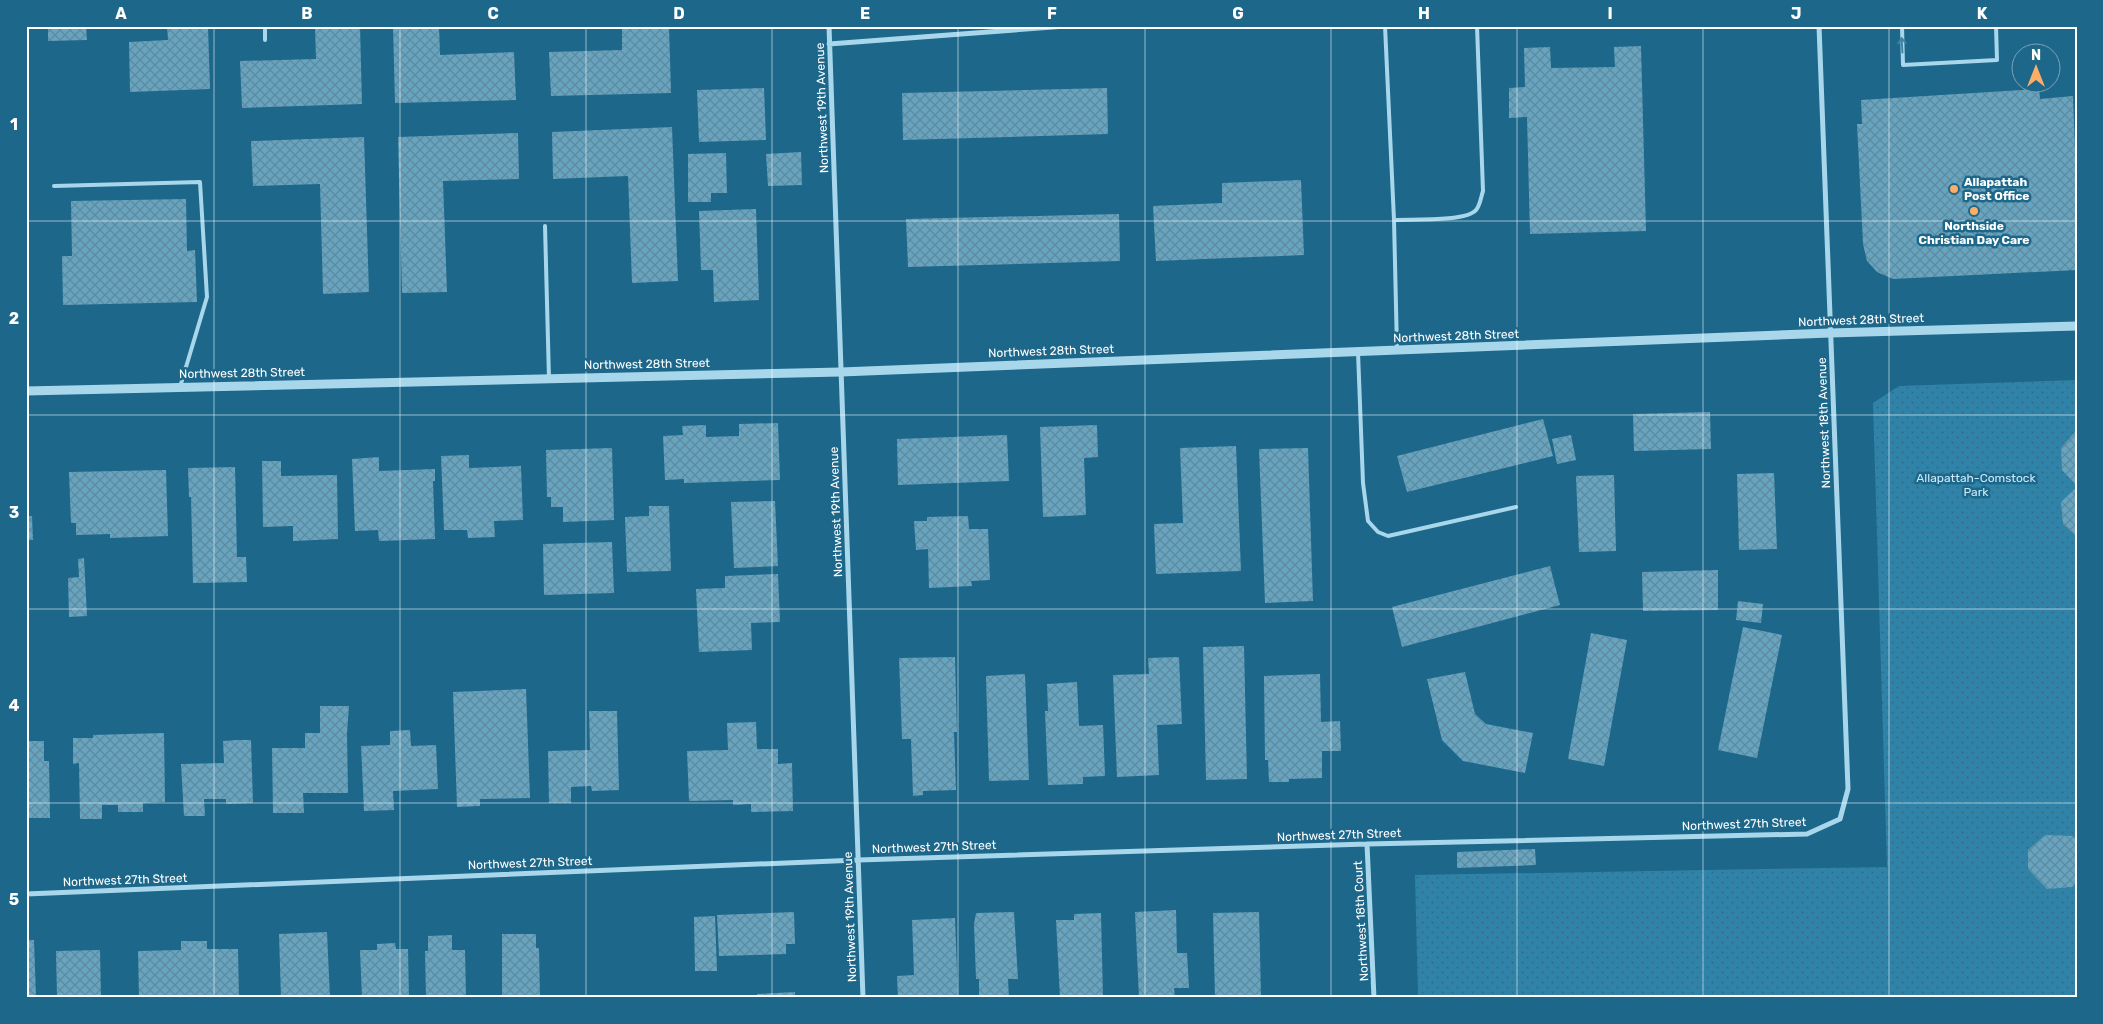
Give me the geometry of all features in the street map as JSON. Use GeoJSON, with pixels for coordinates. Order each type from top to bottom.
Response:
{"type":"FeatureCollection","features":[{"type":"Feature","properties":{"kind":"street","name":"Northwest 19th Avenue"},"geometry":{"type":"LineString","coordinates":[[829,26],[863,998]]}},
{"type":"Feature","properties":{"kind":"street"},"geometry":{"type":"LineString","coordinates":[[830,44],[1066,26]]}},
{"type":"Feature","properties":{"kind":"street","name":"Northwest 18th Avenue"},"geometry":{"type":"LineString","coordinates":[[1819,26],[1848,789],[1840,819]]}},
{"type":"Feature","properties":{"kind":"street","name":"Northwest 28th Street"},"geometry":{"type":"LineString","coordinates":[[26,391],[841,372],[1830,333],[2077,326]]}},
{"type":"Feature","properties":{"kind":"street","name":"Northwest 27th Street"},"geometry":{"type":"LineString","coordinates":[[26,894],[858,860],[1367,844],[1807,834],[1840,819]]}},
{"type":"Feature","properties":{"kind":"street","name":"Northwest 18th Court"},"geometry":{"type":"LineString","coordinates":[[1367,844],[1374,998]]}},
{"type":"Feature","properties":{"kind":"lane"},"geometry":{"type":"LineString","coordinates":[[265,26],[265,40]]}},
{"type":"Feature","properties":{"kind":"lane"},"geometry":{"type":"LineString","coordinates":[[1386,26],[1397,351]]}},
{"type":"Feature","properties":{"kind":"lane"},"geometry":{"type":"LineString","coordinates":[[1394,220],[1452,218],[1468,215],[1477,209],[1483,191],[1477,26]]}},
{"type":"Feature","properties":{"kind":"lane"},"geometry":{"type":"LineString","coordinates":[[1902,26],[1903,65],[1997,60],[1996,26]]}},
{"type":"Feature","properties":{"kind":"lane"},"geometry":{"type":"LineString","coordinates":[[54,186],[200,182],[207,297],[180,387]]}},
{"type":"Feature","properties":{"kind":"lane"},"geometry":{"type":"LineString","coordinates":[[545,226],[549,379]]}},
{"type":"Feature","properties":{"kind":"lane"},"geometry":{"type":"LineString","coordinates":[[1358,352],[1364,483],[1368,521],[1372,528],[1388,536],[1516,507]]}},
{"type":"Feature","properties":{"kind":"green space","name":"Allapattah-Comstock Park"},"geometry":{"type":"Polygon","coordinates":[[[2077,380],[2077,998],[1418,998],[1415,875],[1887,867],[1873,403],[1899,386],[2077,380]]]}},
{"type":"Feature","properties":{"kind":"building"},"geometry":{"type":"Polygon","coordinates":[[[48,26],[86,26],[87,40],[48,41],[48,26]]]}},
{"type":"Feature","properties":{"kind":"building"},"geometry":{"type":"Polygon","coordinates":[[[167,26],[208,26],[210,89],[130,92],[129,42],[168,40],[167,26]]]}},
{"type":"Feature","properties":{"kind":"building"},"geometry":{"type":"Polygon","coordinates":[[[315,26],[360,26],[362,104],[242,108],[240,61],[316,59],[315,26]]]}},
{"type":"Feature","properties":{"kind":"building"},"geometry":{"type":"Polygon","coordinates":[[[393,26],[439,26],[440,55],[514,52],[516,100],[395,103],[393,26]]]}},
{"type":"Feature","properties":{"kind":"building"},"geometry":{"type":"Polygon","coordinates":[[[622,26],[669,26],[671,93],[551,96],[549,52],[622,50],[622,26]]]}},
{"type":"Feature","properties":{"kind":"building"},"geometry":{"type":"Polygon","coordinates":[[[1641,46],[1646,231],[1530,234],[1527,117],[1509,118],[1509,88],[1525,87],[1524,48],[1550,47],[1551,68],[1615,67],[1614,47],[1641,46]]]}},
{"type":"Feature","properties":{"kind":"building"},"geometry":{"type":"Polygon","coordinates":[[[764,88],[766,140],[699,142],[697,90],[764,88]]]}},
{"type":"Feature","properties":{"kind":"building"},"geometry":{"type":"Polygon","coordinates":[[[1107,88],[1108,134],[903,140],[902,93],[1107,88]]]}},
{"type":"Feature","properties":{"kind":"building"},"geometry":{"type":"Polygon","coordinates":[[[2010,91],[2039,92],[2040,99],[2073,96],[2077,201],[2077,270],[1893,279],[1877,272],[1867,261],[1863,244],[1857,124],[1862,124],[1861,100],[2010,91]]]}},
{"type":"Feature","properties":{"kind":"building"},"geometry":{"type":"Polygon","coordinates":[[[672,127],[678,281],[632,283],[628,176],[553,179],[552,132],[672,127]]]}},
{"type":"Feature","properties":{"kind":"building"},"geometry":{"type":"Polygon","coordinates":[[[518,133],[519,179],[443,181],[447,292],[402,293],[398,137],[518,133]]]}},
{"type":"Feature","properties":{"kind":"building"},"geometry":{"type":"Polygon","coordinates":[[[364,137],[369,292],[323,294],[320,184],[253,186],[251,141],[364,137]]]}},
{"type":"Feature","properties":{"kind":"building"},"geometry":{"type":"Polygon","coordinates":[[[801,152],[802,185],[768,186],[766,154],[801,152]]]}},
{"type":"Feature","properties":{"kind":"building"},"geometry":{"type":"Polygon","coordinates":[[[726,153],[727,193],[711,193],[711,202],[688,202],[688,154],[726,153]]]}},
{"type":"Feature","properties":{"kind":"building"},"geometry":{"type":"Polygon","coordinates":[[[1301,180],[1304,255],[1156,261],[1153,206],[1222,203],[1222,183],[1301,180]]]}},
{"type":"Feature","properties":{"kind":"building"},"geometry":{"type":"Polygon","coordinates":[[[186,199],[187,251],[195,250],[197,302],[63,305],[62,256],[72,256],[71,201],[186,199]]]}},
{"type":"Feature","properties":{"kind":"building"},"geometry":{"type":"Polygon","coordinates":[[[756,209],[759,300],[714,302],[713,270],[701,270],[699,211],[756,209]]]}},
{"type":"Feature","properties":{"kind":"building"},"geometry":{"type":"Polygon","coordinates":[[[1119,214],[1120,261],[908,267],[906,219],[1119,214]]]}},
{"type":"Feature","properties":{"kind":"building"},"geometry":{"type":"Polygon","coordinates":[[[1710,412],[1711,449],[1634,451],[1633,414],[1710,412]]]}},
{"type":"Feature","properties":{"kind":"building"},"geometry":{"type":"Polygon","coordinates":[[[1543,419],[1553,456],[1407,492],[1397,456],[1543,419]]]}},
{"type":"Feature","properties":{"kind":"building"},"geometry":{"type":"Polygon","coordinates":[[[778,423],[780,480],[684,483],[684,479],[665,480],[663,436],[683,435],[682,426],[706,425],[706,437],[739,436],[739,424],[778,423]]]}},
{"type":"Feature","properties":{"kind":"building"},"geometry":{"type":"Polygon","coordinates":[[[1097,425],[1098,457],[1084,458],[1086,515],[1043,517],[1040,427],[1097,425]]]}},
{"type":"Feature","properties":{"kind":"building"},"geometry":{"type":"Polygon","coordinates":[[[2077,432],[2077,486],[2062,470],[2061,448],[2077,432]]]}},
{"type":"Feature","properties":{"kind":"building"},"geometry":{"type":"Polygon","coordinates":[[[1007,435],[1009,481],[898,485],[897,439],[1007,435]]]}},
{"type":"Feature","properties":{"kind":"building"},"geometry":{"type":"Polygon","coordinates":[[[1571,435],[1576,460],[1557,464],[1552,439],[1571,435]]]}},
{"type":"Feature","properties":{"kind":"building"},"geometry":{"type":"Polygon","coordinates":[[[1236,446],[1241,571],[1156,574],[1154,524],[1183,523],[1180,448],[1236,446]]]}},
{"type":"Feature","properties":{"kind":"building"},"geometry":{"type":"Polygon","coordinates":[[[612,448],[614,520],[563,522],[563,507],[551,507],[551,497],[547,497],[546,450],[612,448]]]}},
{"type":"Feature","properties":{"kind":"building"},"geometry":{"type":"Polygon","coordinates":[[[1308,448],[1313,601],[1265,603],[1259,449],[1308,448]]]}},
{"type":"Feature","properties":{"kind":"building"},"geometry":{"type":"Polygon","coordinates":[[[469,455],[469,468],[521,466],[523,520],[494,521],[495,537],[468,538],[467,530],[444,530],[441,456],[469,455]]]}},
{"type":"Feature","properties":{"kind":"building"},"geometry":{"type":"Polygon","coordinates":[[[379,457],[379,471],[435,469],[435,481],[433,481],[435,539],[379,541],[378,530],[355,531],[352,459],[379,457]]]}},
{"type":"Feature","properties":{"kind":"building"},"geometry":{"type":"Polygon","coordinates":[[[262,461],[281,461],[281,476],[337,475],[338,539],[293,541],[293,526],[263,527],[262,461]]]}},
{"type":"Feature","properties":{"kind":"building"},"geometry":{"type":"Polygon","coordinates":[[[235,467],[237,557],[246,557],[247,582],[193,583],[191,497],[189,497],[188,468],[235,467]]]}},
{"type":"Feature","properties":{"kind":"building"},"geometry":{"type":"Polygon","coordinates":[[[166,470],[168,536],[110,538],[110,534],[76,535],[76,523],[71,523],[69,472],[166,470]]]}},
{"type":"Feature","properties":{"kind":"building"},"geometry":{"type":"Polygon","coordinates":[[[1774,473],[1777,549],[1739,550],[1737,474],[1774,473]]]}},
{"type":"Feature","properties":{"kind":"building"},"geometry":{"type":"Polygon","coordinates":[[[1614,475],[1616,551],[1579,552],[1576,476],[1614,475]]]}},
{"type":"Feature","properties":{"kind":"building"},"geometry":{"type":"Polygon","coordinates":[[[2077,487],[2077,537],[2063,524],[2061,502],[2077,487]]]}},
{"type":"Feature","properties":{"kind":"building"},"geometry":{"type":"Polygon","coordinates":[[[775,501],[778,566],[734,568],[731,502],[775,501]]]}},
{"type":"Feature","properties":{"kind":"building"},"geometry":{"type":"Polygon","coordinates":[[[649,506],[669,506],[671,571],[627,572],[625,517],[649,516],[649,506]]]}},
{"type":"Feature","properties":{"kind":"building"},"geometry":{"type":"Polygon","coordinates":[[[32,516],[33,540],[26,540],[26,517],[32,516]]]}},
{"type":"Feature","properties":{"kind":"building"},"geometry":{"type":"Polygon","coordinates":[[[968,516],[969,529],[988,529],[990,580],[971,581],[972,586],[929,588],[928,549],[916,550],[914,521],[927,521],[927,517],[968,516]]]}},
{"type":"Feature","properties":{"kind":"building"},"geometry":{"type":"Polygon","coordinates":[[[612,542],[614,593],[544,595],[543,544],[612,542]]]}},
{"type":"Feature","properties":{"kind":"building"},"geometry":{"type":"Polygon","coordinates":[[[84,558],[87,616],[69,617],[68,578],[79,577],[78,559],[84,558]]]}},
{"type":"Feature","properties":{"kind":"building"},"geometry":{"type":"Polygon","coordinates":[[[1550,566],[1560,605],[1402,647],[1392,607],[1550,566]]]}},
{"type":"Feature","properties":{"kind":"building"},"geometry":{"type":"Polygon","coordinates":[[[1718,570],[1718,610],[1643,611],[1642,572],[1718,570]]]}},
{"type":"Feature","properties":{"kind":"building"},"geometry":{"type":"Polygon","coordinates":[[[778,574],[780,622],[751,623],[752,650],[699,652],[696,589],[725,588],[725,576],[778,574]]]}},
{"type":"Feature","properties":{"kind":"building"},"geometry":{"type":"Polygon","coordinates":[[[1738,601],[1763,604],[1761,623],[1736,620],[1738,601]]]}},
{"type":"Feature","properties":{"kind":"building"},"geometry":{"type":"Polygon","coordinates":[[[1743,627],[1782,635],[1757,758],[1718,750],[1743,627]]]}},
{"type":"Feature","properties":{"kind":"building"},"geometry":{"type":"Polygon","coordinates":[[[1591,633],[1627,640],[1604,766],[1568,759],[1591,633]]]}},
{"type":"Feature","properties":{"kind":"building"},"geometry":{"type":"Polygon","coordinates":[[[1244,646],[1247,779],[1206,780],[1203,647],[1244,646]]]}},
{"type":"Feature","properties":{"kind":"building"},"geometry":{"type":"Polygon","coordinates":[[[955,657],[957,732],[954,732],[956,790],[923,791],[923,795],[913,796],[911,739],[902,739],[899,658],[955,657]]]}},
{"type":"Feature","properties":{"kind":"building"},"geometry":{"type":"Polygon","coordinates":[[[1179,657],[1182,724],[1157,725],[1159,775],[1117,777],[1113,675],[1149,674],[1148,658],[1179,657]]]}},
{"type":"Feature","properties":{"kind":"building"},"geometry":{"type":"Polygon","coordinates":[[[1465,672],[1475,714],[1486,724],[1533,733],[1525,773],[1463,761],[1442,740],[1427,679],[1465,672]]]}},
{"type":"Feature","properties":{"kind":"building"},"geometry":{"type":"Polygon","coordinates":[[[1025,674],[1029,780],[989,781],[986,676],[1025,674]]]}},
{"type":"Feature","properties":{"kind":"building"},"geometry":{"type":"Polygon","coordinates":[[[1320,674],[1321,722],[1340,721],[1341,751],[1322,751],[1322,778],[1289,779],[1289,782],[1269,782],[1268,760],[1265,760],[1264,676],[1320,674]]]}},
{"type":"Feature","properties":{"kind":"building"},"geometry":{"type":"Polygon","coordinates":[[[1077,682],[1079,726],[1103,725],[1105,776],[1083,777],[1083,784],[1048,785],[1045,711],[1048,711],[1047,684],[1077,682]]]}},
{"type":"Feature","properties":{"kind":"building"},"geometry":{"type":"Polygon","coordinates":[[[526,689],[530,798],[480,799],[480,806],[457,807],[453,692],[526,689]]]}},
{"type":"Feature","properties":{"kind":"building"},"geometry":{"type":"Polygon","coordinates":[[[320,706],[349,706],[347,733],[348,793],[303,793],[304,813],[273,813],[272,748],[305,748],[305,733],[320,733],[320,706]]]}},
{"type":"Feature","properties":{"kind":"building"},"geometry":{"type":"Polygon","coordinates":[[[589,711],[617,711],[619,790],[592,791],[591,786],[571,787],[571,803],[549,803],[548,751],[590,750],[589,711]]]}},
{"type":"Feature","properties":{"kind":"building"},"geometry":{"type":"Polygon","coordinates":[[[756,722],[757,749],[778,749],[778,764],[792,763],[793,811],[751,812],[751,804],[733,805],[733,800],[689,801],[687,751],[728,750],[727,723],[756,722]]]}},
{"type":"Feature","properties":{"kind":"building"},"geometry":{"type":"Polygon","coordinates":[[[410,730],[411,746],[436,745],[438,789],[393,791],[394,810],[364,811],[361,746],[390,745],[390,731],[410,730]]]}},
{"type":"Feature","properties":{"kind":"building"},"geometry":{"type":"Polygon","coordinates":[[[164,733],[165,802],[143,803],[143,812],[118,812],[118,805],[102,805],[102,819],[80,819],[79,763],[73,764],[73,738],[93,738],[93,735],[164,733]]]}},
{"type":"Feature","properties":{"kind":"building"},"geometry":{"type":"Polygon","coordinates":[[[251,740],[253,803],[226,804],[226,799],[204,799],[205,816],[184,816],[181,764],[224,763],[223,741],[251,740]]]}},
{"type":"Feature","properties":{"kind":"building"},"geometry":{"type":"Polygon","coordinates":[[[26,741],[44,741],[44,761],[49,761],[50,818],[26,818],[26,741]]]}},
{"type":"Feature","properties":{"kind":"building"},"geometry":{"type":"Polygon","coordinates":[[[2045,835],[2072,836],[2077,840],[2077,882],[2072,887],[2047,889],[2028,869],[2028,850],[2045,835]]]}},
{"type":"Feature","properties":{"kind":"building"},"geometry":{"type":"Polygon","coordinates":[[[1535,849],[1536,865],[1457,868],[1457,852],[1535,849]]]}},
{"type":"Feature","properties":{"kind":"building"},"geometry":{"type":"Polygon","coordinates":[[[1176,910],[1177,953],[1187,953],[1189,988],[1174,988],[1175,998],[1139,998],[1135,912],[1176,910]]]}},
{"type":"Feature","properties":{"kind":"building"},"geometry":{"type":"Polygon","coordinates":[[[794,912],[795,944],[786,944],[786,954],[719,956],[717,915],[794,912]]]}},
{"type":"Feature","properties":{"kind":"building"},"geometry":{"type":"Polygon","coordinates":[[[1014,912],[1018,979],[1008,979],[1009,998],[979,998],[979,979],[976,979],[974,924],[976,913],[1014,912]]]}},
{"type":"Feature","properties":{"kind":"building"},"geometry":{"type":"Polygon","coordinates":[[[1259,912],[1261,998],[1215,998],[1213,913],[1259,912]]]}},
{"type":"Feature","properties":{"kind":"building"},"geometry":{"type":"Polygon","coordinates":[[[1101,913],[1103,998],[1060,998],[1056,920],[1074,920],[1074,914],[1101,913]]]}},
{"type":"Feature","properties":{"kind":"building"},"geometry":{"type":"Polygon","coordinates":[[[715,916],[717,971],[695,971],[694,917],[715,916]]]}},
{"type":"Feature","properties":{"kind":"building"},"geometry":{"type":"Polygon","coordinates":[[[955,918],[958,998],[898,998],[897,976],[914,975],[912,920],[955,918]]]}},
{"type":"Feature","properties":{"kind":"building"},"geometry":{"type":"Polygon","coordinates":[[[327,932],[330,998],[281,998],[279,934],[327,932]]]}},
{"type":"Feature","properties":{"kind":"building"},"geometry":{"type":"Polygon","coordinates":[[[502,934],[536,934],[536,948],[539,948],[540,998],[502,998],[502,934]]]}},
{"type":"Feature","properties":{"kind":"building"},"geometry":{"type":"Polygon","coordinates":[[[452,935],[452,950],[465,950],[466,998],[426,998],[425,951],[428,951],[428,936],[452,935]]]}},
{"type":"Feature","properties":{"kind":"building"},"geometry":{"type":"Polygon","coordinates":[[[26,940],[34,940],[36,998],[26,998],[26,940]]]}},
{"type":"Feature","properties":{"kind":"building"},"geometry":{"type":"Polygon","coordinates":[[[181,941],[207,941],[207,949],[238,949],[239,998],[139,998],[138,951],[181,950],[181,941]]]}},
{"type":"Feature","properties":{"kind":"building"},"geometry":{"type":"Polygon","coordinates":[[[395,943],[396,949],[408,949],[409,998],[362,998],[360,950],[377,950],[377,944],[395,943]]]}},
{"type":"Feature","properties":{"kind":"building"},"geometry":{"type":"Polygon","coordinates":[[[100,950],[101,998],[57,998],[56,951],[100,950]]]}},
{"type":"Feature","properties":{"kind":"building"},"geometry":{"type":"Polygon","coordinates":[[[795,992],[795,998],[757,998],[757,994],[795,992]]]}},
{"type":"Feature","properties":{"kind":"place","name":"Allapattah Post Office"},"geometry":{"type":"Point","coordinates":[1954,189]}},
{"type":"Feature","properties":{"kind":"place","name":"Northside Christian Day Care"},"geometry":{"type":"Point","coordinates":[1974,211]}}]}
